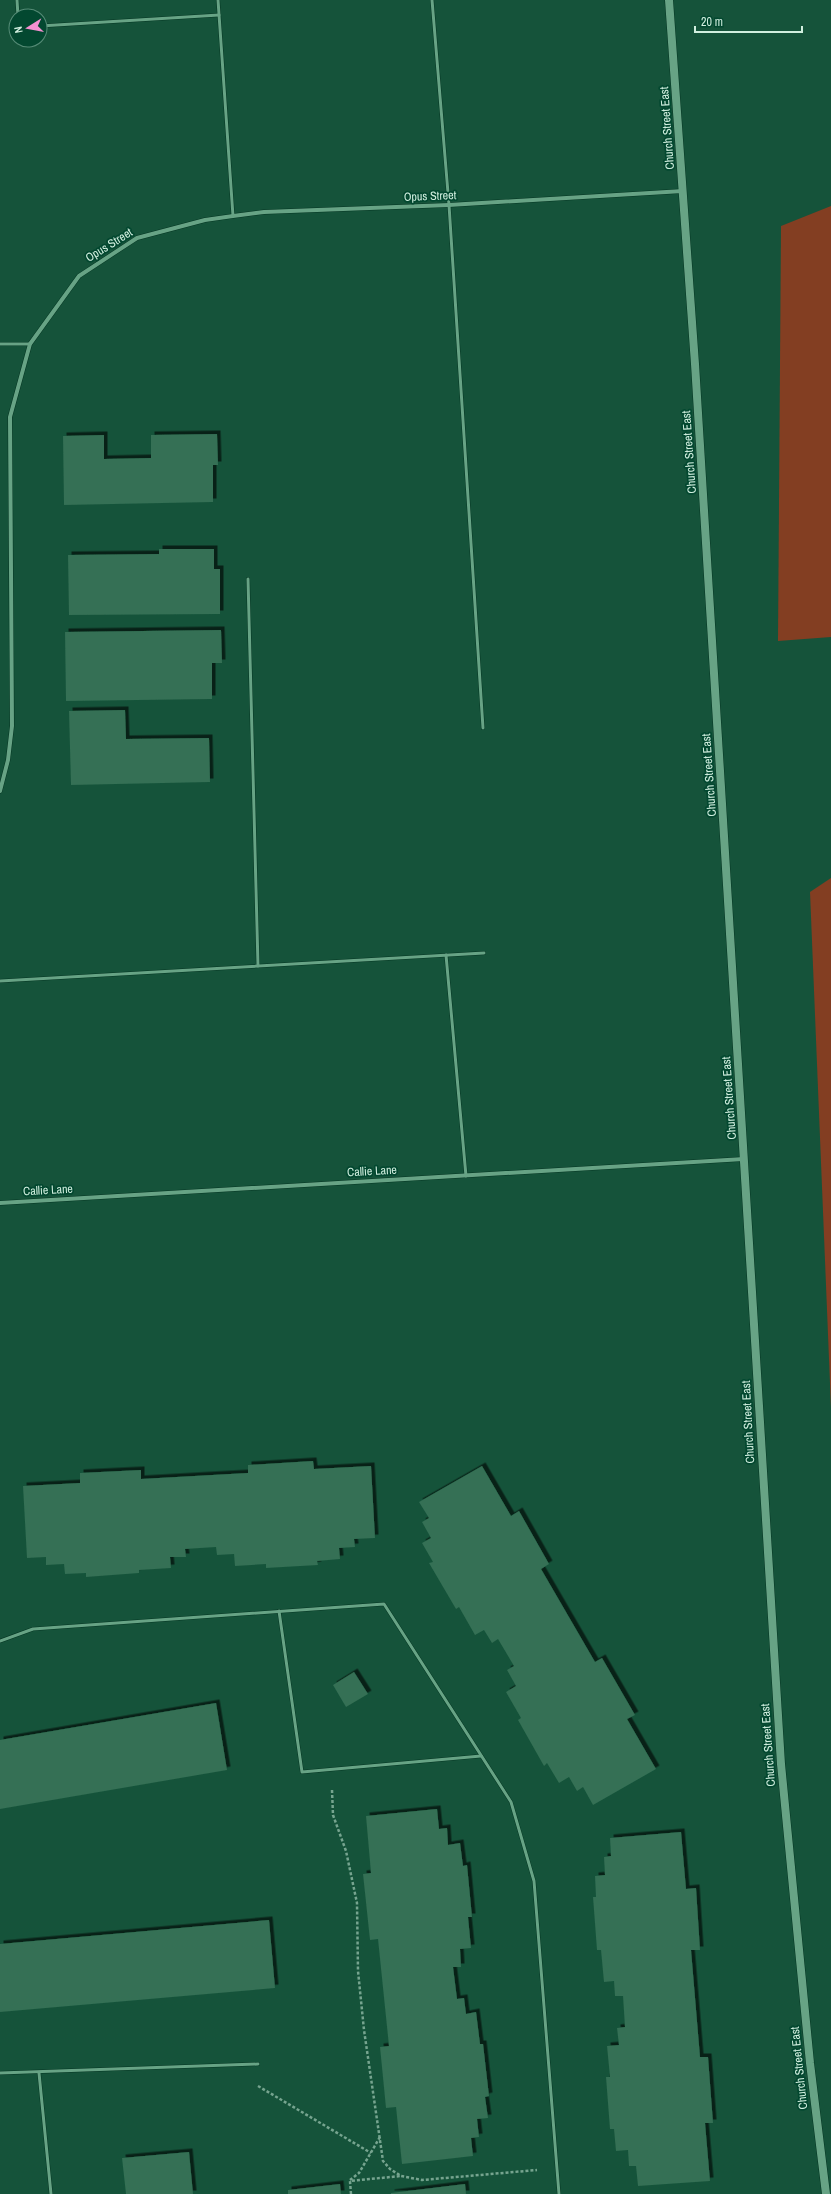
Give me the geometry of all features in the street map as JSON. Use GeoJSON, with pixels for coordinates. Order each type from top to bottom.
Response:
{"type":"FeatureCollection","features":[{"type":"Feature","properties":{"kind":"main road","name":"Church Street East"},"geometry":{"type":"LineString","coordinates":[[669,0],[683,191],[745,1158],[781,1764],[810,2063],[826,2194]]}},
{"type":"Feature","properties":{"kind":"street","name":"Opus Street"},"geometry":{"type":"LineString","coordinates":[[0,792],[8,760],[12,726],[10,417],[30,344],[79,276],[137,238],[205,220],[233,216],[327,209],[449,205],[683,191]]}},
{"type":"Feature","properties":{"kind":"street","name":"Callie Lane"},"geometry":{"type":"LineString","coordinates":[[0,1203],[745,1158]]}},
{"type":"Feature","properties":{"kind":"lane"},"geometry":{"type":"LineString","coordinates":[[218,0],[233,216]]}},
{"type":"Feature","properties":{"kind":"lane"},"geometry":{"type":"LineString","coordinates":[[432,0],[449,205],[483,728]]}},
{"type":"Feature","properties":{"kind":"lane"},"geometry":{"type":"LineString","coordinates":[[48,26],[219,15]]}},
{"type":"Feature","properties":{"kind":"lane"},"geometry":{"type":"LineString","coordinates":[[0,344],[30,344]]}},
{"type":"Feature","properties":{"kind":"lane"},"geometry":{"type":"LineString","coordinates":[[248,579],[258,966]]}},
{"type":"Feature","properties":{"kind":"lane"},"geometry":{"type":"LineString","coordinates":[[0,981],[484,953]]}},
{"type":"Feature","properties":{"kind":"lane"},"geometry":{"type":"LineString","coordinates":[[446,955],[466,1176]]}},
{"type":"Feature","properties":{"kind":"lane"},"geometry":{"type":"LineString","coordinates":[[0,1641],[33,1629],[384,1604],[511,1802],[534,1881],[559,2194]]}},
{"type":"Feature","properties":{"kind":"lane"},"geometry":{"type":"LineString","coordinates":[[279,1611],[302,1772],[481,1756]]}},
{"type":"Feature","properties":{"kind":"lane"},"geometry":{"type":"LineString","coordinates":[[0,2073],[39,2073],[256,2064]]}},
{"type":"Feature","properties":{"kind":"lane"},"geometry":{"type":"LineString","coordinates":[[39,2073],[51,2194]]}},
{"type":"Feature","properties":{"kind":"path"},"geometry":{"type":"LineString","coordinates":[[331,1770],[333,1815],[346,1851],[357,1903],[359,1978],[383,2161],[390,2170],[401,2176]]}},
{"type":"Feature","properties":{"kind":"path"},"geometry":{"type":"LineString","coordinates":[[256,2064],[256,2085],[371,2153]]}},
{"type":"Feature","properties":{"kind":"path"},"geometry":{"type":"LineString","coordinates":[[350,2181],[359,2173],[380,2137]]}},
{"type":"Feature","properties":{"kind":"path"},"geometry":{"type":"LineString","coordinates":[[350,2181],[401,2176],[422,2180],[557,2169]]}},
{"type":"Feature","properties":{"kind":"path"},"geometry":{"type":"LineString","coordinates":[[350,2181],[351,2194]]}},
{"type":"Feature","properties":{"kind":"shaded area"},"geometry":{"type":"Polygon","coordinates":[[[831,206],[831,637],[778,641],[781,226],[831,206]]]}},
{"type":"Feature","properties":{"kind":"shaded area"},"geometry":{"type":"Polygon","coordinates":[[[831,878],[831,1408],[810,892],[831,878]]]}},
{"type":"Feature","properties":{"kind":"building"},"geometry":{"type":"Polygon","coordinates":[[[217,434],[218,465],[213,465],[213,502],[64,505],[63,436],[104,435],[104,459],[151,458],[151,435],[217,434]]]}},
{"type":"Feature","properties":{"kind":"building"},"geometry":{"type":"Polygon","coordinates":[[[159,549],[214,549],[214,569],[220,569],[220,614],[69,615],[68,555],[159,554],[159,549]]]}},
{"type":"Feature","properties":{"kind":"building"},"geometry":{"type":"Polygon","coordinates":[[[221,630],[222,663],[212,663],[212,699],[66,701],[65,632],[221,630]]]}},
{"type":"Feature","properties":{"kind":"building"},"geometry":{"type":"Polygon","coordinates":[[[125,710],[126,739],[209,738],[210,782],[71,785],[69,711],[125,710]]]}},
{"type":"Feature","properties":{"kind":"building"},"geometry":{"type":"Polygon","coordinates":[[[313,1461],[314,1469],[371,1466],[375,1538],[354,1539],[355,1547],[339,1548],[340,1559],[317,1561],[318,1565],[266,1568],[266,1564],[235,1566],[234,1554],[217,1555],[216,1547],[185,1549],[186,1557],[170,1557],[171,1568],[139,1570],[139,1573],[86,1577],[86,1573],[65,1574],[64,1564],[46,1565],[46,1557],[27,1558],[23,1486],[80,1483],[80,1473],[141,1470],[141,1479],[248,1473],[248,1465],[313,1461]]]}},
{"type":"Feature","properties":{"kind":"building"},"geometry":{"type":"Polygon","coordinates":[[[482,1466],[511,1516],[519,1511],[549,1564],[541,1569],[595,1662],[602,1658],[635,1715],[627,1719],[656,1769],[593,1805],[583,1787],[577,1791],[569,1777],[559,1783],[547,1763],[544,1766],[518,1720],[521,1718],[506,1692],[516,1686],[507,1670],[514,1666],[498,1639],[492,1643],[484,1630],[475,1635],[459,1607],[456,1609],[429,1563],[433,1562],[422,1543],[431,1538],[422,1522],[429,1518],[419,1502],[482,1466]]]}},
{"type":"Feature","properties":{"kind":"building"},"geometry":{"type":"Polygon","coordinates":[[[354,1672],[368,1694],[346,1707],[333,1685],[354,1672]]]}},
{"type":"Feature","properties":{"kind":"building"},"geometry":{"type":"Polygon","coordinates":[[[216,1703],[227,1770],[0,1809],[0,1740],[216,1703]]]}},
{"type":"Feature","properties":{"kind":"building"},"geometry":{"type":"Polygon","coordinates":[[[437,1809],[439,1829],[447,1828],[448,1845],[460,1843],[463,1866],[467,1865],[472,1917],[468,1917],[471,1948],[460,1949],[461,1967],[453,1967],[457,1999],[464,1998],[466,2014],[476,2012],[480,2044],[483,2044],[489,2096],[485,2097],[488,2118],[477,2119],[479,2137],[471,2138],[473,2156],[402,2164],[396,2107],[386,2108],[380,2047],[389,2046],[378,1939],[370,1940],[363,1874],[371,1873],[366,1816],[437,1809]]]}},
{"type":"Feature","properties":{"kind":"building"},"geometry":{"type":"Polygon","coordinates":[[[681,1832],[686,1889],[696,1888],[700,1950],[691,1950],[700,2057],[708,2057],[713,2123],[705,2123],[710,2181],[638,2186],[636,2166],[629,2166],[628,2150],[616,2151],[614,2129],[610,2129],[606,2077],[610,2077],[607,2046],[619,2045],[617,2028],[625,2027],[623,1996],[615,1996],[614,1981],[604,1982],[601,1950],[597,1950],[593,1897],[596,1897],[595,1876],[605,1875],[604,1857],[611,1856],[610,1838],[681,1832]]]}},
{"type":"Feature","properties":{"kind":"building"},"geometry":{"type":"Polygon","coordinates":[[[269,1920],[275,1988],[0,2012],[0,1944],[269,1920]]]}},
{"type":"Feature","properties":{"kind":"building"},"geometry":{"type":"Polygon","coordinates":[[[189,2152],[193,2194],[126,2194],[122,2158],[189,2152]]]}},
{"type":"Feature","properties":{"kind":"building"},"geometry":{"type":"Polygon","coordinates":[[[340,2184],[341,2194],[288,2194],[288,2190],[340,2184]]]}},
{"type":"Feature","properties":{"kind":"building"},"geometry":{"type":"Polygon","coordinates":[[[465,2184],[466,2194],[391,2194],[391,2193],[465,2184]]]}}]}
